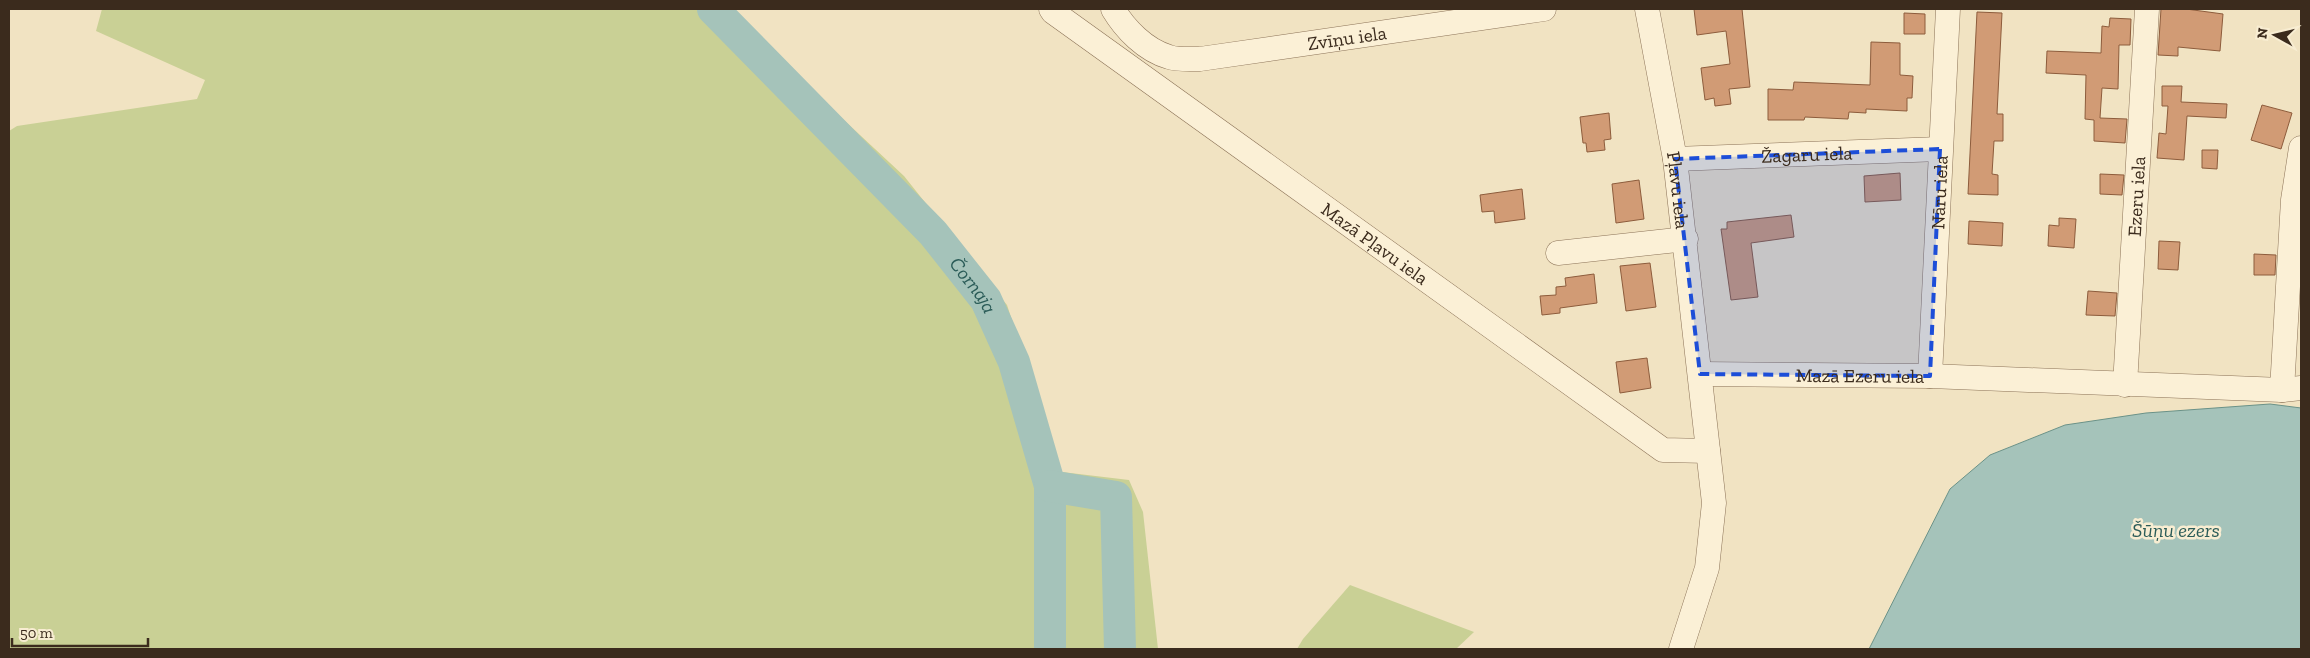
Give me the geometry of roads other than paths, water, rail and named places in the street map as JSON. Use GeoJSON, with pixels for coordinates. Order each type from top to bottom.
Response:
{"type":"FeatureCollection","features":[{"type":"Feature","properties":{"kind":"street","name":"Mazā Pļavu iela"},"geometry":{"type":"LineString","coordinates":[[1051,9],[1663,450],[1708,451]]}},
{"type":"Feature","properties":{"kind":"street","name":"Zvīņu iela"},"geometry":{"type":"LineString","coordinates":[[1113,9],[1122,23],[1151,49],[1170,57],[1200,59],[1544,9]]}},
{"type":"Feature","properties":{"kind":"street","name":"Pļavu iela"},"geometry":{"type":"LineString","coordinates":[[1647,9],[1675,159],[1686,238],[1700,374]]}},
{"type":"Feature","properties":{"kind":"street","name":"Nāru iela"},"geometry":{"type":"LineString","coordinates":[[1930,376],[1948,9]]}},
{"type":"Feature","properties":{"kind":"street","name":"Ezeru iela"},"geometry":{"type":"LineString","coordinates":[[2125,385],[2147,9]]}},
{"type":"Feature","properties":{"kind":"street"},"geometry":{"type":"LineString","coordinates":[[2292,389],[2292,200],[2301,148]]}},
{"type":"Feature","properties":{"kind":"street","name":"Žagaru iela"},"geometry":{"type":"LineString","coordinates":[[1675,159],[1940,149]]}},
{"type":"Feature","properties":{"kind":"street"},"geometry":{"type":"LineString","coordinates":[[1558,253],[1686,238]]}},
{"type":"Feature","properties":{"kind":"street"},"geometry":{"type":"LineString","coordinates":[[1680,649],[1707,568],[1714,503],[1700,374]]}},
{"type":"Feature","properties":{"kind":"street","name":"Mazā Ezeru iela"},"geometry":{"type":"LineString","coordinates":[[1700,374],[1930,376],[2125,385],[2292,389]]}},
{"type":"Feature","properties":{"kind":"water","name":"Šūņu ezers"},"geometry":{"type":"Polygon","coordinates":[[[2270,404],[2301,408],[2301,649],[1869,649],[1950,489],[1990,455],[2065,425],[2146,413],[2270,404]]]}},
{"type":"Feature","properties":{"kind":"waterway","name":"Čornaja"},"geometry":{"type":"LineString","coordinates":[[713,9],[933,233],[986,300],[1014,362],[1050,486],[1050,649]]}},
{"type":"Feature","properties":{"kind":"waterway"},"geometry":{"type":"LineString","coordinates":[[1050,486],[1116,497],[1120,649]]}}]}
